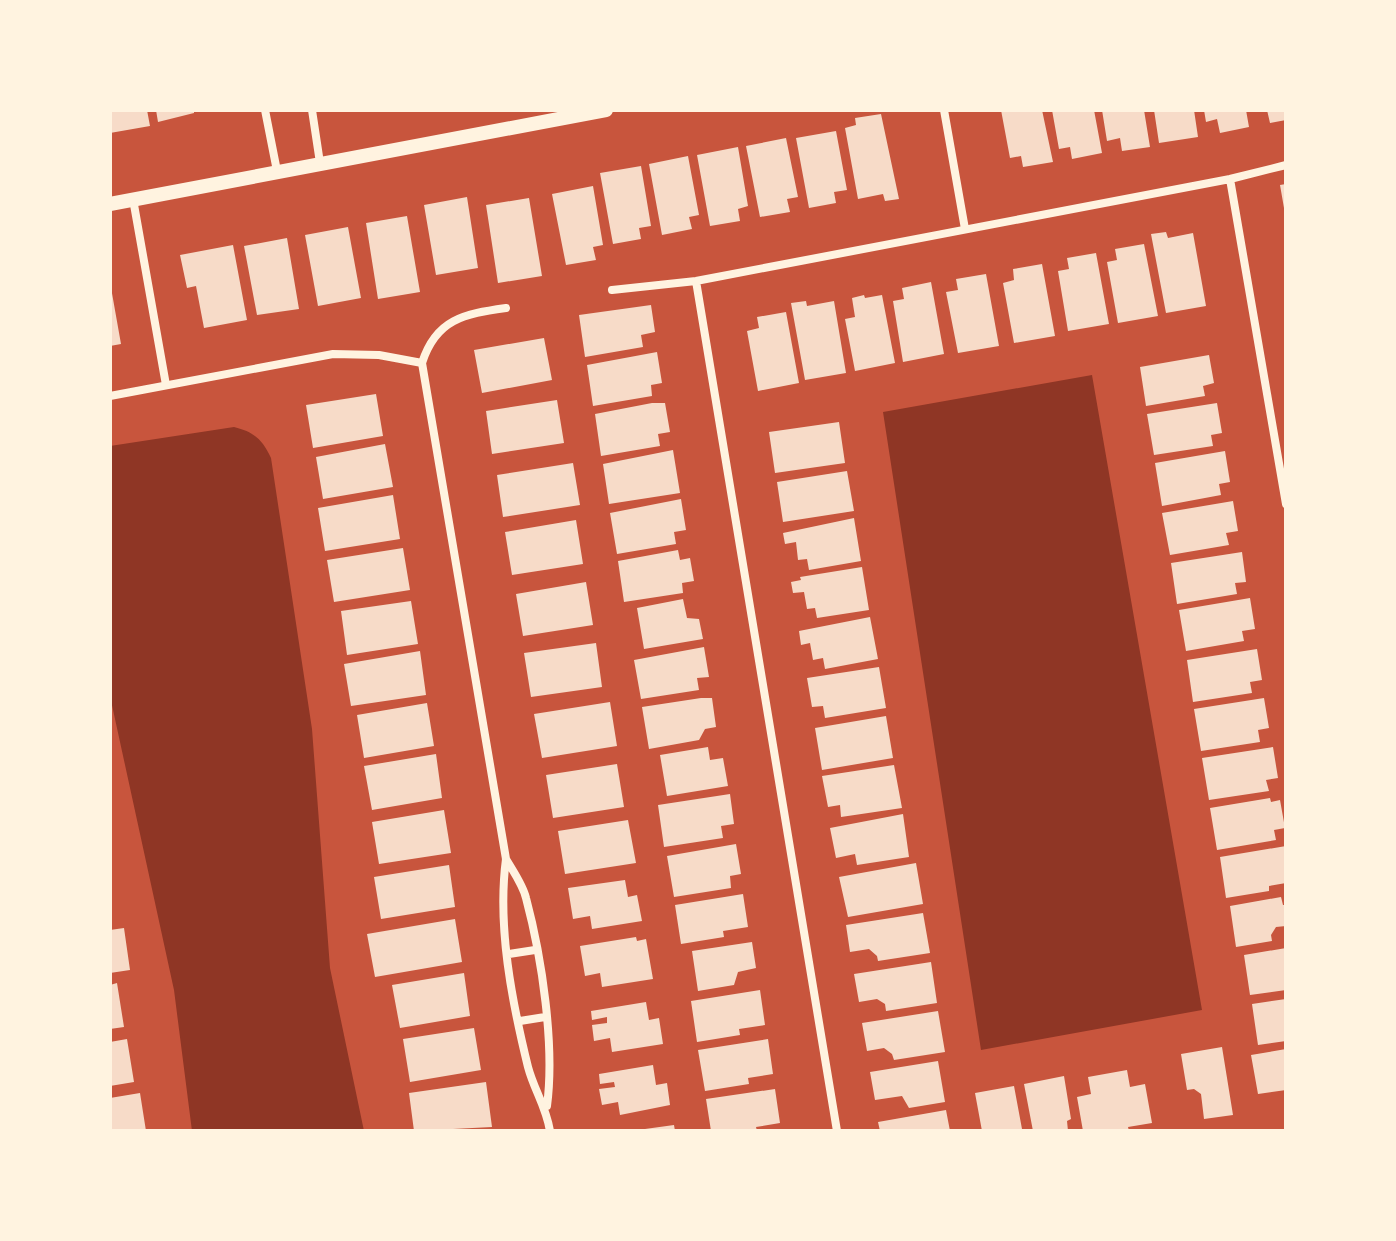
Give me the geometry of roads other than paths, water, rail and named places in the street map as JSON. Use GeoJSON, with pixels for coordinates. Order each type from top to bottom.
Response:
{"type":"FeatureCollection","features":[{"type":"Feature","properties":{"kind":"street"},"geometry":{"type":"LineString","coordinates":[[265,110],[277,171]]}},
{"type":"Feature","properties":{"kind":"street"},"geometry":{"type":"LineString","coordinates":[[312,110],[320,163]]}},
{"type":"Feature","properties":{"kind":"street"},"geometry":{"type":"LineString","coordinates":[[110,204],[606,110]]}},
{"type":"Feature","properties":{"kind":"street"},"geometry":{"type":"LineString","coordinates":[[944,110],[965,229]]}},
{"type":"Feature","properties":{"kind":"street"},"geometry":{"type":"LineString","coordinates":[[612,290],[696,281],[1230,179],[1286,165]]}},
{"type":"Feature","properties":{"kind":"street"},"geometry":{"type":"LineString","coordinates":[[1230,179],[1286,504]]}},
{"type":"Feature","properties":{"kind":"street"},"geometry":{"type":"LineString","coordinates":[[133,199],[166,385]]}},
{"type":"Feature","properties":{"kind":"street"},"geometry":{"type":"LineString","coordinates":[[696,281],[837,1131]]}},
{"type":"Feature","properties":{"kind":"street"},"geometry":{"type":"LineString","coordinates":[[506,308],[455,319],[428,345],[422,363],[506,859],[501,900],[520,1021],[529,1070],[546,1107],[550,1131]]}},
{"type":"Feature","properties":{"kind":"street"},"geometry":{"type":"LineString","coordinates":[[110,396],[333,354],[354,353],[422,363]]}},
{"type":"Feature","properties":{"kind":"street"},"geometry":{"type":"LineString","coordinates":[[506,859],[526,895],[535,950],[552,1066],[546,1107]]}},
{"type":"Feature","properties":{"kind":"street"},"geometry":{"type":"LineString","coordinates":[[509,954],[535,950]]}},
{"type":"Feature","properties":{"kind":"street"},"geometry":{"type":"LineString","coordinates":[[520,1021],[545,1017]]}}]}
